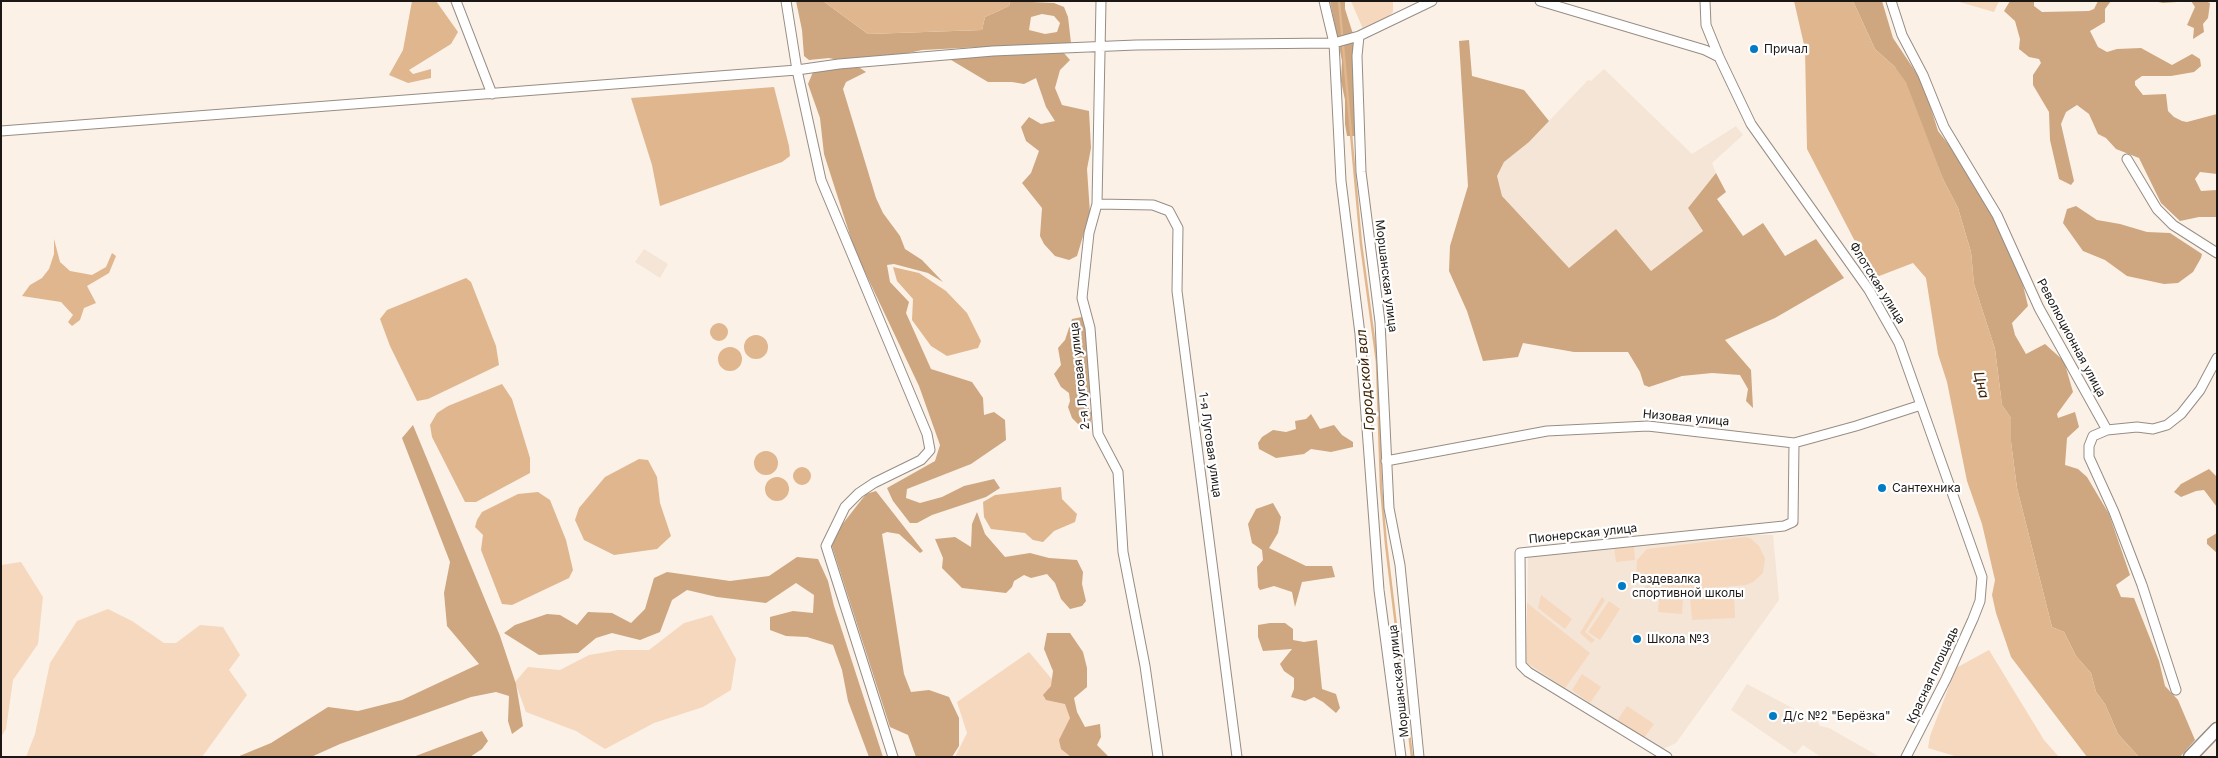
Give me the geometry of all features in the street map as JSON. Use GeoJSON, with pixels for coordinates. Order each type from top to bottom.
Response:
{"type":"FeatureCollection","features":[{"type":"Feature","properties":{"kind":"main road"},"geometry":{"type":"LineString","coordinates":[[2190,757],[2217,729]]}},
{"type":"Feature","properties":{"kind":"street"},"geometry":{"type":"LineString","coordinates":[[456,1],[492,94]]}},
{"type":"Feature","properties":{"kind":"street"},"geometry":{"type":"LineString","coordinates":[[786,1],[797,70],[821,180],[927,434],[930,450],[921,460],[874,483],[859,493],[845,507],[826,546],[893,757]]}},
{"type":"Feature","properties":{"kind":"street","name":"2-я Луговая улица"},"geometry":{"type":"LineString","coordinates":[[1101,1],[1097,204],[1089,233],[1082,298],[1090,328],[1098,434],[1118,472],[1123,552],[1145,666],[1158,757]]}},
{"type":"Feature","properties":{"kind":"street","name":"Моршанская улица"},"geometry":{"type":"LineString","coordinates":[[1324,1],[1341,41],[1341,181],[1360,334],[1379,590],[1401,757]]}},
{"type":"Feature","properties":{"kind":"street"},"geometry":{"type":"LineString","coordinates":[[1,131],[797,70],[838,64],[993,50],[1341,41],[1359,36],[1432,1]]}},
{"type":"Feature","properties":{"kind":"street"},"geometry":{"type":"LineString","coordinates":[[1540,1],[1688,45],[1719,58]]}},
{"type":"Feature","properties":{"kind":"street","name":"Флотская улица"},"geometry":{"type":"LineString","coordinates":[[1705,1],[1706,25],[1719,58],[1751,124],[1869,290],[1899,343],[1982,577],[1980,601]]}},
{"type":"Feature","properties":{"kind":"street","name":"Революционная улица"},"geometry":{"type":"LineString","coordinates":[[1891,1],[1902,35],[1923,74],[1944,127],[1997,214],[2039,308],[2107,430]]}},
{"type":"Feature","properties":{"kind":"street","name":"Моршанская улица"},"geometry":{"type":"LineString","coordinates":[[1359,36],[1356,56],[1361,172],[1380,322],[1389,508],[1400,565],[1419,757]]}},
{"type":"Feature","properties":{"kind":"street"},"geometry":{"type":"LineString","coordinates":[[2128,159],[2157,209],[2173,225],[2217,253]]}},
{"type":"Feature","properties":{"kind":"street","name":"1-я Луговая улица"},"geometry":{"type":"LineString","coordinates":[[1097,204],[1153,205],[1169,212],[1178,228],[1177,291],[1238,757]]}},
{"type":"Feature","properties":{"kind":"street"},"geometry":{"type":"LineString","coordinates":[[2176,690],[2142,585],[2114,512],[2089,456],[2089,446],[2093,436],[2107,430],[2137,427],[2153,429],[2168,425],[2181,414],[2200,390],[2217,358]]}},
{"type":"Feature","properties":{"kind":"street","name":"Низовая улица"},"geometry":{"type":"LineString","coordinates":[[1386,461],[1547,430],[1648,426],[1794,442],[1921,405]]}},
{"type":"Feature","properties":{"kind":"street","name":"Пионерская улица"},"geometry":{"type":"LineString","coordinates":[[1667,757],[1528,672],[1521,665],[1520,553],[1765,529],[1793,522],[1794,442]]}},
{"type":"Feature","properties":{"kind":"street","name":"Красная площадь"},"geometry":{"type":"LineString","coordinates":[[1906,757],[1946,679],[1980,601]]}},
{"type":"Feature","properties":{"kind":"shaded area"},"geometry":{"type":"Polygon","coordinates":[[[796,1],[823,1],[868,34],[982,30],[985,17],[1009,6],[1010,1],[1054,3],[1064,7],[1068,17],[1071,43],[1063,48],[981,47],[922,50],[904,54],[883,63],[842,61],[829,58],[809,60],[804,56],[802,30],[796,1]],[[1042,14],[1031,17],[1029,30],[1045,34],[1057,32],[1060,23],[1054,16],[1042,14]]]}},
{"type":"Feature","properties":{"kind":"shaded area"},"geometry":{"type":"Polygon","coordinates":[[[1330,1],[1345,1],[1345,9],[1354,37],[1356,136],[1347,136],[1345,100],[1341,81],[1342,61],[1330,1]]]}},
{"type":"Feature","properties":{"kind":"shaded area"},"geometry":{"type":"Polygon","coordinates":[[[1351,1],[1393,1],[1393,12],[1386,19],[1363,29],[1351,1]]]}},
{"type":"Feature","properties":{"kind":"shaded area"},"geometry":{"type":"Polygon","coordinates":[[[1853,1],[1882,1],[1893,38],[1923,83],[1938,131],[1965,165],[1991,210],[2023,285],[2028,306],[2012,323],[2015,335],[2026,354],[2045,344],[2064,361],[2073,392],[2057,414],[2058,418],[2075,412],[2079,427],[2067,438],[2065,465],[2078,469],[2087,477],[2109,514],[2130,575],[2116,585],[2121,597],[2134,598],[2159,661],[2165,686],[2178,700],[2195,740],[2180,757],[2139,757],[2118,734],[2105,704],[2096,692],[2091,673],[2076,656],[2064,632],[2052,627],[2017,488],[2011,442],[2011,418],[2002,405],[1995,349],[1974,284],[1971,252],[1958,208],[1944,181],[1895,67],[1875,49],[1853,1]]]}},
{"type":"Feature","properties":{"kind":"shaded area"},"geometry":{"type":"Polygon","coordinates":[[[1956,1],[1999,1],[1994,12],[1956,1]]]}},
{"type":"Feature","properties":{"kind":"shaded area"},"geometry":{"type":"Polygon","coordinates":[[[2010,1],[2034,1],[2034,6],[2042,12],[2089,11],[2094,9],[2098,1],[2111,1],[2105,9],[2105,22],[2090,31],[2098,47],[2107,52],[2117,49],[2141,48],[2172,65],[2192,54],[2200,59],[2201,66],[2194,72],[2171,76],[2142,76],[2135,81],[2135,85],[2143,95],[2166,94],[2168,111],[2182,121],[2187,122],[2217,114],[2217,174],[2200,172],[2195,179],[2201,191],[2217,190],[2217,217],[2199,217],[2180,221],[2161,203],[2139,158],[2116,149],[2106,138],[2098,134],[2089,114],[2077,105],[2066,112],[2061,124],[2074,181],[2071,185],[2059,179],[2050,140],[2049,112],[2033,85],[2033,75],[2041,63],[2039,59],[2029,57],[2019,49],[2020,39],[2015,21],[2004,11],[2010,1]]]}},
{"type":"Feature","properties":{"kind":"shaded area"},"geometry":{"type":"Polygon","coordinates":[[[2153,1],[2191,1],[2163,3],[2153,1]]]}},
{"type":"Feature","properties":{"kind":"shaded area"},"geometry":{"type":"Polygon","coordinates":[[[2191,1],[2210,3],[2208,18],[2203,24],[2204,32],[2193,39],[2194,28],[2187,25],[2195,7],[2191,1]]]}},
{"type":"Feature","properties":{"kind":"shaded area"},"geometry":{"type":"Polygon","coordinates":[[[1469,40],[1472,76],[1524,90],[1549,121],[1529,142],[1504,162],[1497,176],[1502,196],[1569,268],[1616,229],[1651,271],[1703,231],[1688,208],[1716,173],[1726,192],[1717,199],[1743,236],[1763,223],[1785,256],[1816,239],[1844,278],[1775,318],[1725,340],[1751,370],[1753,408],[1746,401],[1748,389],[1740,375],[1712,373],[1682,376],[1649,387],[1644,385],[1640,372],[1628,352],[1574,352],[1523,343],[1518,357],[1483,361],[1467,311],[1449,271],[1450,246],[1468,186],[1459,41],[1469,40]]]}},
{"type":"Feature","properties":{"kind":"shaded area"},"geometry":{"type":"Polygon","coordinates":[[[1063,52],[1070,60],[1060,70],[1055,88],[1062,105],[1089,111],[1091,148],[1087,169],[1090,213],[1077,256],[1069,260],[1055,256],[1044,244],[1040,236],[1042,208],[1022,183],[1031,173],[1039,151],[1026,141],[1021,127],[1029,117],[1041,124],[1055,121],[1046,107],[1036,78],[1024,84],[988,82],[946,57],[1063,52]]]}},
{"type":"Feature","properties":{"kind":"shaded area"},"geometry":{"type":"Polygon","coordinates":[[[854,64],[866,72],[846,82],[843,89],[876,198],[883,213],[900,236],[905,249],[922,260],[943,282],[928,273],[894,264],[887,265],[890,282],[909,302],[906,313],[931,369],[972,382],[983,398],[984,415],[994,412],[1005,420],[1006,440],[971,464],[907,489],[906,498],[920,503],[942,497],[964,486],[994,479],[1000,488],[986,497],[932,515],[917,523],[910,523],[893,501],[887,488],[935,461],[940,445],[919,386],[855,251],[824,154],[820,118],[808,84],[813,72],[854,64]]]}},
{"type":"Feature","properties":{"kind":"shaded area"},"geometry":{"type":"Polygon","coordinates":[[[1604,69],[1692,154],[1736,126],[1743,135],[1712,163],[1716,173],[1688,208],[1703,231],[1651,271],[1616,229],[1569,268],[1502,196],[1497,176],[1504,162],[1529,142],[1588,80],[1591,81],[1604,69]]]}},
{"type":"Feature","properties":{"kind":"shaded area"},"geometry":{"type":"Polygon","coordinates":[[[2076,206],[2097,220],[2147,232],[2170,233],[2202,254],[2201,258],[2193,272],[2178,283],[2164,284],[2127,276],[2105,260],[2083,251],[2063,223],[2067,209],[2076,206]]]}},
{"type":"Feature","properties":{"kind":"shaded area"},"geometry":{"type":"Polygon","coordinates":[[[644,249],[668,264],[660,278],[635,262],[644,249]]]}},
{"type":"Feature","properties":{"kind":"shaded area"},"geometry":{"type":"Polygon","coordinates":[[[1082,317],[1087,330],[1093,377],[1090,393],[1085,400],[1091,413],[1091,426],[1083,429],[1072,418],[1068,407],[1070,401],[1069,393],[1061,387],[1054,374],[1061,365],[1058,348],[1065,340],[1072,319],[1082,317]]]}},
{"type":"Feature","properties":{"kind":"shaded area"},"geometry":{"type":"Polygon","coordinates":[[[1311,414],[1320,429],[1334,425],[1342,435],[1353,442],[1353,447],[1331,452],[1311,449],[1304,454],[1276,458],[1259,449],[1258,443],[1262,437],[1273,430],[1286,432],[1296,429],[1295,421],[1306,419],[1311,414]]]}},
{"type":"Feature","properties":{"kind":"shaded area"},"geometry":{"type":"Polygon","coordinates":[[[413,425],[500,636],[516,684],[523,726],[512,734],[508,721],[509,696],[496,692],[471,697],[340,744],[311,757],[237,757],[271,743],[328,707],[358,711],[402,700],[479,664],[447,626],[444,593],[450,562],[402,438],[413,425]]]}},
{"type":"Feature","properties":{"kind":"shaded area"},"geometry":{"type":"Polygon","coordinates":[[[2209,469],[2217,477],[2217,507],[2204,490],[2181,497],[2174,492],[2181,484],[2209,469]]]}},
{"type":"Feature","properties":{"kind":"shaded area"},"geometry":{"type":"Polygon","coordinates":[[[876,491],[923,551],[920,553],[899,534],[887,532],[882,534],[904,674],[911,692],[929,690],[949,697],[959,718],[959,746],[952,757],[916,757],[908,735],[890,727],[830,540],[866,494],[876,491]]]}},
{"type":"Feature","properties":{"kind":"shaded area"},"geometry":{"type":"Polygon","coordinates":[[[1273,503],[1281,517],[1278,533],[1269,548],[1306,566],[1332,566],[1335,577],[1302,582],[1295,607],[1292,592],[1274,586],[1260,590],[1258,587],[1257,567],[1263,560],[1262,550],[1252,543],[1248,524],[1256,509],[1273,503]]]}},
{"type":"Feature","properties":{"kind":"shaded area"},"geometry":{"type":"Polygon","coordinates":[[[977,512],[985,534],[1005,557],[1030,553],[1049,558],[1077,560],[1083,572],[1082,584],[1086,601],[1082,606],[1070,609],[1061,599],[1055,583],[1047,574],[1031,578],[1024,575],[1014,581],[1012,587],[1006,593],[962,588],[942,568],[943,558],[935,539],[955,537],[971,547],[972,524],[977,512]]]}},
{"type":"Feature","properties":{"kind":"shaded area"},"geometry":{"type":"Polygon","coordinates":[[[2217,533],[2217,553],[2207,544],[2207,539],[2217,533]]]}},
{"type":"Feature","properties":{"kind":"shaded area","name":"Школа №3"},"geometry":{"type":"Polygon","coordinates":[[[1751,535],[1773,535],[1779,600],[1676,743],[1662,749],[1655,747],[1526,664],[1528,556],[1751,535]]]}},
{"type":"Feature","properties":{"kind":"shaded area"},"geometry":{"type":"Polygon","coordinates":[[[1745,537],[1750,538],[1759,546],[1765,558],[1763,573],[1753,582],[1746,585],[1657,593],[1648,590],[1636,578],[1637,560],[1647,549],[1745,537]]]}},
{"type":"Feature","properties":{"kind":"shaded area"},"geometry":{"type":"Polygon","coordinates":[[[1634,547],[1635,560],[1616,562],[1614,548],[1634,547]]]}},
{"type":"Feature","properties":{"kind":"shaded area"},"geometry":{"type":"Polygon","coordinates":[[[797,557],[818,559],[828,581],[834,606],[883,757],[869,757],[848,701],[842,670],[833,645],[807,637],[786,636],[770,630],[770,617],[793,611],[813,613],[814,595],[796,583],[766,603],[717,597],[687,590],[672,600],[660,632],[640,640],[612,633],[596,638],[578,653],[539,655],[504,633],[515,625],[547,614],[560,615],[577,625],[588,612],[612,613],[631,623],[645,609],[654,578],[667,572],[730,581],[769,576],[797,557]]]}},
{"type":"Feature","properties":{"kind":"shaded area"},"geometry":{"type":"Polygon","coordinates":[[[21,562],[43,597],[38,644],[13,680],[6,729],[1,737],[1,565],[21,562]]]}},
{"type":"Feature","properties":{"kind":"shaded area"},"geometry":{"type":"Polygon","coordinates":[[[1734,594],[1735,618],[1692,620],[1690,596],[1734,594]]]}},
{"type":"Feature","properties":{"kind":"shaded area"},"geometry":{"type":"Polygon","coordinates":[[[1541,595],[1572,619],[1565,629],[1538,608],[1541,595]]]}},
{"type":"Feature","properties":{"kind":"shaded area"},"geometry":{"type":"Polygon","coordinates":[[[1602,597],[1605,600],[1585,632],[1595,640],[1591,643],[1580,633],[1602,597]]]}},
{"type":"Feature","properties":{"kind":"shaded area"},"geometry":{"type":"Polygon","coordinates":[[[1659,599],[1683,600],[1682,614],[1658,612],[1659,599]]]}},
{"type":"Feature","properties":{"kind":"shaded area"},"geometry":{"type":"Polygon","coordinates":[[[1609,601],[1620,609],[1600,640],[1588,632],[1609,601]]]}},
{"type":"Feature","properties":{"kind":"shaded area"},"geometry":{"type":"Polygon","coordinates":[[[1527,603],[1590,653],[1565,688],[1526,662],[1527,603]]]}},
{"type":"Feature","properties":{"kind":"shaded area"},"geometry":{"type":"Polygon","coordinates":[[[108,609],[132,621],[164,643],[176,643],[200,625],[223,627],[240,655],[229,670],[247,695],[202,757],[26,757],[35,734],[50,663],[77,621],[108,609]]]}},
{"type":"Feature","properties":{"kind":"shaded area"},"geometry":{"type":"Polygon","coordinates":[[[712,615],[736,659],[731,690],[703,707],[654,723],[605,749],[576,731],[526,712],[515,682],[528,667],[560,670],[589,655],[618,650],[649,650],[684,623],[712,615]]]}},
{"type":"Feature","properties":{"kind":"shaded area"},"geometry":{"type":"Polygon","coordinates":[[[1285,623],[1293,629],[1293,640],[1304,642],[1317,640],[1322,689],[1336,694],[1340,708],[1336,713],[1314,697],[1305,701],[1291,697],[1294,689],[1294,678],[1284,671],[1280,664],[1292,649],[1263,651],[1258,637],[1258,625],[1285,623]]]}},
{"type":"Feature","properties":{"kind":"shaded area"},"geometry":{"type":"Polygon","coordinates":[[[1047,633],[1070,633],[1083,652],[1087,668],[1087,687],[1074,698],[1077,712],[1085,727],[1100,724],[1101,737],[1097,745],[1109,757],[1071,757],[1061,749],[1059,740],[1070,718],[1065,704],[1046,700],[1043,695],[1051,686],[1053,671],[1044,649],[1047,633]]]}},
{"type":"Feature","properties":{"kind":"shaded area"},"geometry":{"type":"Polygon","coordinates":[[[1989,650],[2044,740],[2059,757],[1958,757],[1928,748],[1930,736],[1956,668],[1989,650]]]}},
{"type":"Feature","properties":{"kind":"shaded area"},"geometry":{"type":"Polygon","coordinates":[[[1029,652],[1066,696],[1080,757],[955,757],[967,733],[957,702],[1029,652]]]}},
{"type":"Feature","properties":{"kind":"shaded area"},"geometry":{"type":"Polygon","coordinates":[[[1582,674],[1601,687],[1590,703],[1572,690],[1582,674]]]}},
{"type":"Feature","properties":{"kind":"shaded area","name":"Д/с №2 \"Берёзка\""},"geometry":{"type":"Polygon","coordinates":[[[1747,684],[1817,721],[1820,726],[1829,728],[1880,757],[1821,757],[1803,745],[1795,754],[1731,710],[1747,684]]]}},
{"type":"Feature","properties":{"kind":"shaded area"},"geometry":{"type":"Polygon","coordinates":[[[1627,706],[1654,724],[1643,739],[1617,721],[1627,706]]]}},
{"type":"Feature","properties":{"kind":"shaded area"},"geometry":{"type":"Polygon","coordinates":[[[482,731],[488,741],[482,749],[470,757],[413,757],[482,731]]]}},
{"type":"Feature","properties":{"kind":"water"},"geometry":{"type":"Polygon","coordinates":[[[412,1],[436,1],[458,32],[451,44],[409,70],[413,74],[431,69],[431,78],[408,83],[389,75],[403,50],[412,1]]]}},
{"type":"Feature","properties":{"kind":"water"},"geometry":{"type":"Polygon","coordinates":[[[823,1],[1010,1],[1009,6],[985,17],[982,30],[868,34],[823,1]]]}},
{"type":"Feature","properties":{"kind":"water","name":"Цна"},"geometry":{"type":"Polygon","coordinates":[[[1794,1],[1853,1],[1875,49],[1895,67],[1906,82],[1944,181],[1958,208],[1971,252],[1974,284],[1995,349],[2002,405],[2011,418],[2011,442],[2017,488],[2052,627],[2064,632],[2076,656],[2091,673],[2096,692],[2105,704],[2118,734],[2139,757],[2087,757],[2011,657],[1996,613],[1992,595],[1995,580],[1982,524],[1967,481],[1947,382],[1938,354],[1926,278],[1913,263],[1874,278],[1807,149],[1805,49],[1794,1]]]}},
{"type":"Feature","properties":{"kind":"water"},"geometry":{"type":"Polygon","coordinates":[[[774,87],[790,156],[782,162],[660,206],[652,165],[631,98],[774,87]]]}},
{"type":"Feature","properties":{"kind":"water"},"geometry":{"type":"Polygon","coordinates":[[[54,239],[60,262],[70,271],[92,275],[106,267],[112,253],[116,256],[109,273],[87,286],[96,303],[84,308],[80,320],[72,326],[68,322],[73,315],[61,302],[22,296],[30,285],[42,278],[49,269],[54,254],[54,239]]]}},
{"type":"Feature","properties":{"kind":"water"},"geometry":{"type":"Polygon","coordinates":[[[893,267],[919,273],[946,291],[967,313],[981,341],[978,348],[947,356],[931,346],[912,320],[913,299],[897,281],[893,267]]]}},
{"type":"Feature","properties":{"kind":"water"},"geometry":{"type":"Polygon","coordinates":[[[466,278],[471,282],[496,346],[499,365],[428,399],[417,401],[390,346],[380,319],[387,310],[466,278]]]}},
{"type":"Feature","properties":{"kind":"water"},"geometry":{"type":"Polygon","coordinates":[[[719,323],[725,326],[728,332],[725,338],[719,341],[713,338],[710,332],[713,326],[719,323]]]}},
{"type":"Feature","properties":{"kind":"water"},"geometry":{"type":"Polygon","coordinates":[[[756,335],[761,336],[767,342],[767,352],[761,358],[756,359],[751,358],[745,352],[744,347],[745,342],[751,336],[756,335]]]}},
{"type":"Feature","properties":{"kind":"water"},"geometry":{"type":"Polygon","coordinates":[[[730,347],[739,350],[742,359],[739,368],[730,371],[721,368],[718,359],[721,350],[730,347]]]}},
{"type":"Feature","properties":{"kind":"water"},"geometry":{"type":"Polygon","coordinates":[[[502,384],[512,399],[530,458],[530,473],[476,502],[465,502],[432,437],[430,425],[437,413],[448,406],[502,384]]]}},
{"type":"Feature","properties":{"kind":"water"},"geometry":{"type":"Polygon","coordinates":[[[766,451],[775,454],[778,463],[775,472],[766,475],[757,472],[754,463],[757,454],[766,451]]]}},
{"type":"Feature","properties":{"kind":"water"},"geometry":{"type":"Polygon","coordinates":[[[639,459],[648,460],[657,477],[660,503],[671,536],[657,549],[614,555],[584,540],[575,520],[579,508],[605,477],[639,459]]]}},
{"type":"Feature","properties":{"kind":"water"},"geometry":{"type":"Polygon","coordinates":[[[802,467],[808,470],[811,476],[808,482],[802,485],[796,482],[793,476],[796,470],[802,467]]]}},
{"type":"Feature","properties":{"kind":"water"},"geometry":{"type":"Polygon","coordinates":[[[777,477],[782,478],[788,484],[788,494],[782,500],[777,501],[772,500],[766,494],[765,489],[766,484],[772,478],[777,477]]]}},
{"type":"Feature","properties":{"kind":"water"},"geometry":{"type":"Polygon","coordinates":[[[1061,487],[1062,499],[1077,514],[1075,522],[1054,531],[1043,542],[1033,540],[1025,533],[991,529],[984,517],[983,502],[995,495],[1061,487]]]}},
{"type":"Feature","properties":{"kind":"water"},"geometry":{"type":"Polygon","coordinates":[[[538,492],[550,500],[566,540],[573,570],[569,578],[512,605],[502,604],[481,550],[483,535],[475,527],[477,520],[482,512],[518,494],[538,492]]]}},
{"type":"Feature","properties":{"kind":"waterway","name":"Городской вал"},"geometry":{"type":"LineString","coordinates":[[1339,1],[1361,244],[1377,362],[1381,487],[1386,544],[1412,757]]}},
{"type":"Feature","properties":{"kind":"place","name":"Причал"},"geometry":{"type":"Point","coordinates":[1754,49]}},
{"type":"Feature","properties":{"kind":"place","name":"Сантехника"},"geometry":{"type":"Point","coordinates":[1882,488]}},
{"type":"Feature","properties":{"kind":"place","name":"Раздевалка спортивной школы"},"geometry":{"type":"Point","coordinates":[1622,586]}},
{"type":"Feature","properties":{"kind":"place","name":"Школа №3"},"geometry":{"type":"Point","coordinates":[1637,639]}},
{"type":"Feature","properties":{"kind":"place","name":"Д/с №2 \"Берёзка\""},"geometry":{"type":"Point","coordinates":[1773,716]}}]}
